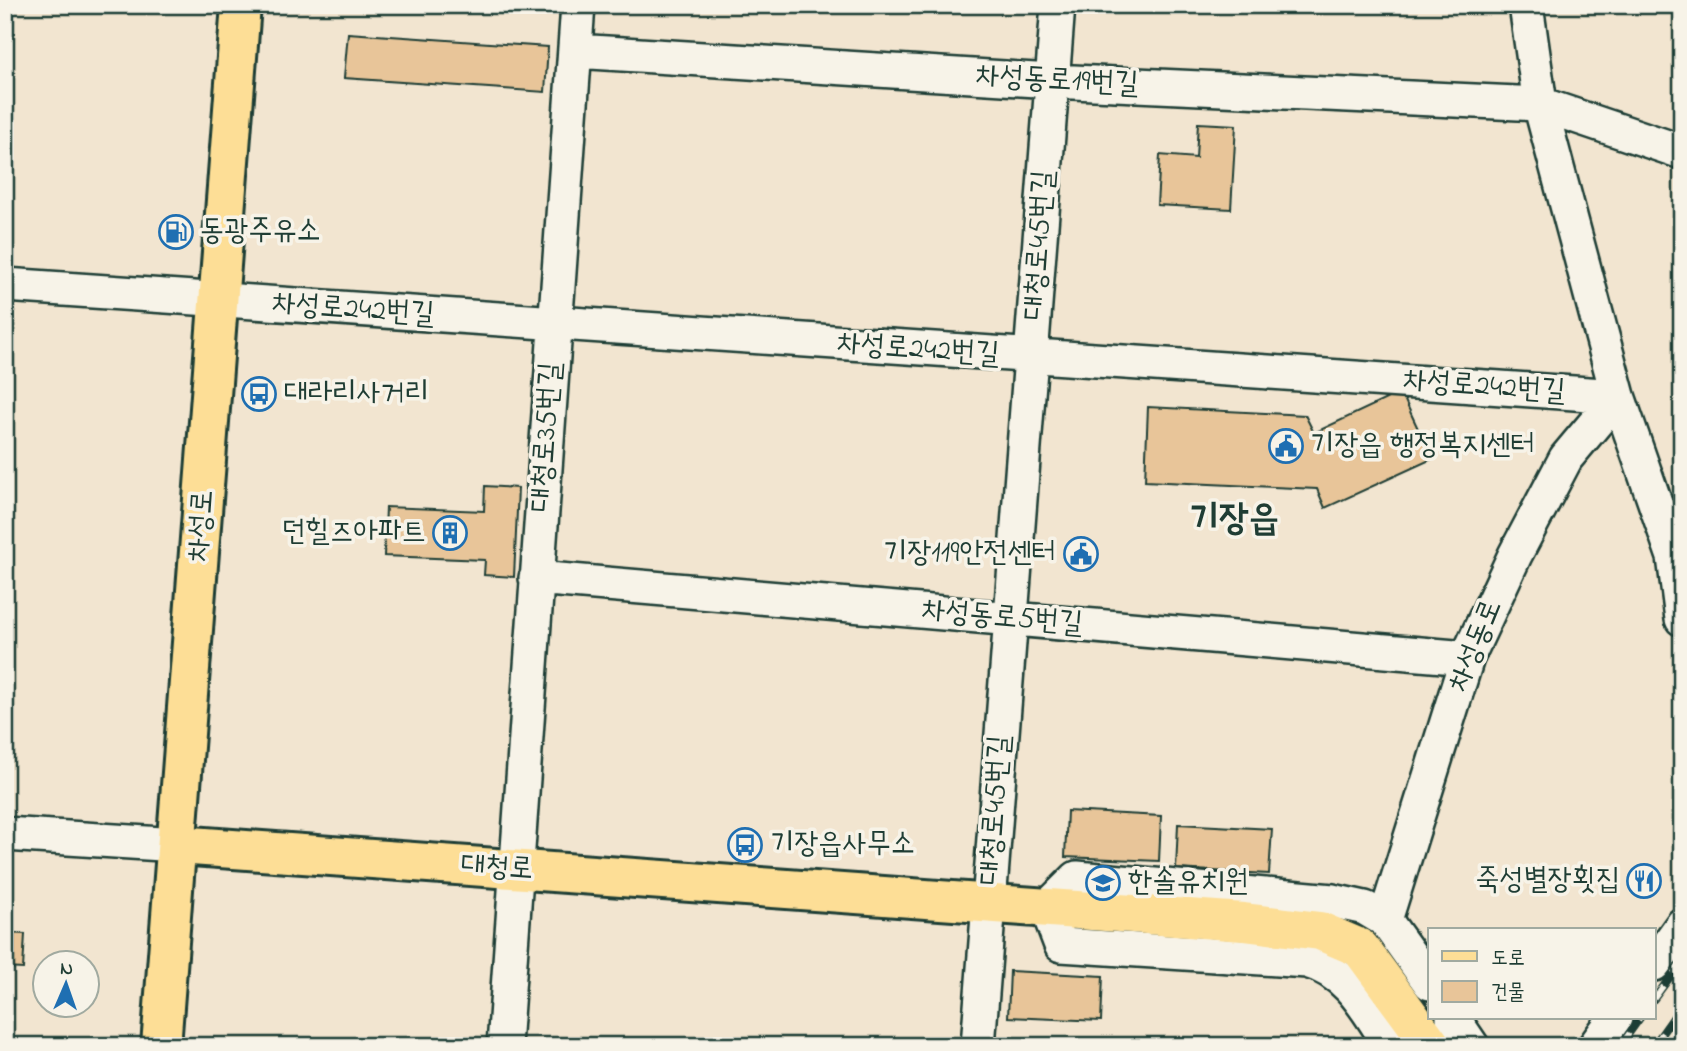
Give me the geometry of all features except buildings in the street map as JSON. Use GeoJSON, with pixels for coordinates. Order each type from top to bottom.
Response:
{"type":"FeatureCollection","features":[{"type":"Feature","properties":{"kind":"main road","name":"차성로"},"geometry":{"type":"LineString","coordinates":[[161,1046],[241,5]]}},
{"type":"Feature","properties":{"kind":"main road","name":"대청로"},"geometry":{"type":"LineString","coordinates":[[178,845],[1244,922],[1321,932],[1360,948],[1432,1046]]}},
{"type":"Feature","properties":{"kind":"street","name":"대청로35번길"},"geometry":{"type":"LineString","coordinates":[[504,1046],[578,5]]}},
{"type":"Feature","properties":{"kind":"street","name":"대청로45번길"},"geometry":{"type":"LineString","coordinates":[[989,903],[1058,5]]}},
{"type":"Feature","properties":{"kind":"street"},"geometry":{"type":"LineString","coordinates":[[1526,5],[1540,104],[1618,396],[1674,557],[1682,619]]}},
{"type":"Feature","properties":{"kind":"street","name":"차성동로19번길"},"geometry":{"type":"LineString","coordinates":[[575,51],[1052,81],[1540,104],[1682,152]]}},
{"type":"Feature","properties":{"kind":"street","name":"차성로242번길"},"geometry":{"type":"LineString","coordinates":[[5,285],[1618,396]]}},
{"type":"Feature","properties":{"kind":"street","name":"차성동로"},"geometry":{"type":"LineString","coordinates":[[1384,920],[1467,658],[1515,555],[1566,458],[1618,396]]}},
{"type":"Feature","properties":{"kind":"street","name":"차성동로5번길"},"geometry":{"type":"LineString","coordinates":[[536,578],[1467,658]]}},
{"type":"Feature","properties":{"kind":"street","name":"대청로"},"geometry":{"type":"LineString","coordinates":[[5,834],[178,845]]}},
{"type":"Feature","properties":{"kind":"street"},"geometry":{"type":"LineString","coordinates":[[1391,1046],[1354,992],[1338,975],[1323,965],[1307,961],[1061,944],[1047,908],[1077,878],[1333,901],[1365,908],[1384,920],[1428,980]]}},
{"type":"Feature","properties":{"kind":"street"},"geometry":{"type":"LineString","coordinates":[[978,1046],[989,903]]}},
{"type":"Feature","properties":{"kind":"street"},"geometry":{"type":"LineString","coordinates":[[1656,961],[1682,925]]}},
{"type":"Feature","properties":{"kind":"street"},"geometry":{"type":"LineString","coordinates":[[1454,1020],[1472,1046]]}},
{"type":"Feature","properties":{"kind":"street"},"geometry":{"type":"LineString","coordinates":[[1595,1046],[1614,1020]]}},
{"type":"Feature","properties":{"kind":"railway"},"geometry":{"type":"LineString","coordinates":[[1656,996],[1682,961]]}},
{"type":"Feature","properties":{"kind":"railway"},"geometry":{"type":"LineString","coordinates":[[1653,1046],[1682,1005]]}},
{"type":"Feature","properties":{"kind":"railway"},"geometry":{"type":"LineString","coordinates":[[1620,1046],[1639,1020]]}},
{"type":"Feature","properties":{"kind":"place","name":"동광주유소"},"geometry":{"type":"Point","coordinates":[176,232]}},
{"type":"Feature","properties":{"kind":"place","name":"대라리사거리"},"geometry":{"type":"Point","coordinates":[259,394]}},
{"type":"Feature","properties":{"kind":"place","name":"기장읍 행정복지센터"},"geometry":{"type":"Point","coordinates":[1286,446]}},
{"type":"Feature","properties":{"kind":"place","name":"던힐즈아파트"},"geometry":{"type":"Point","coordinates":[450,533]}},
{"type":"Feature","properties":{"kind":"place","name":"기장119안전센터"},"geometry":{"type":"Point","coordinates":[1081,554]}},
{"type":"Feature","properties":{"kind":"place","name":"기장읍사무소"},"geometry":{"type":"Point","coordinates":[745,845]}},
{"type":"Feature","properties":{"kind":"place","name":"죽성별장횟집"},"geometry":{"type":"Point","coordinates":[1644,881]}},
{"type":"Feature","properties":{"kind":"place","name":"한솔유치원"},"geometry":{"type":"Point","coordinates":[1103,883]}},
{"type":"Feature","properties":{"kind":"district","name":"기장읍"},"geometry":{"type":"Point","coordinates":[1234,520]}}]}
